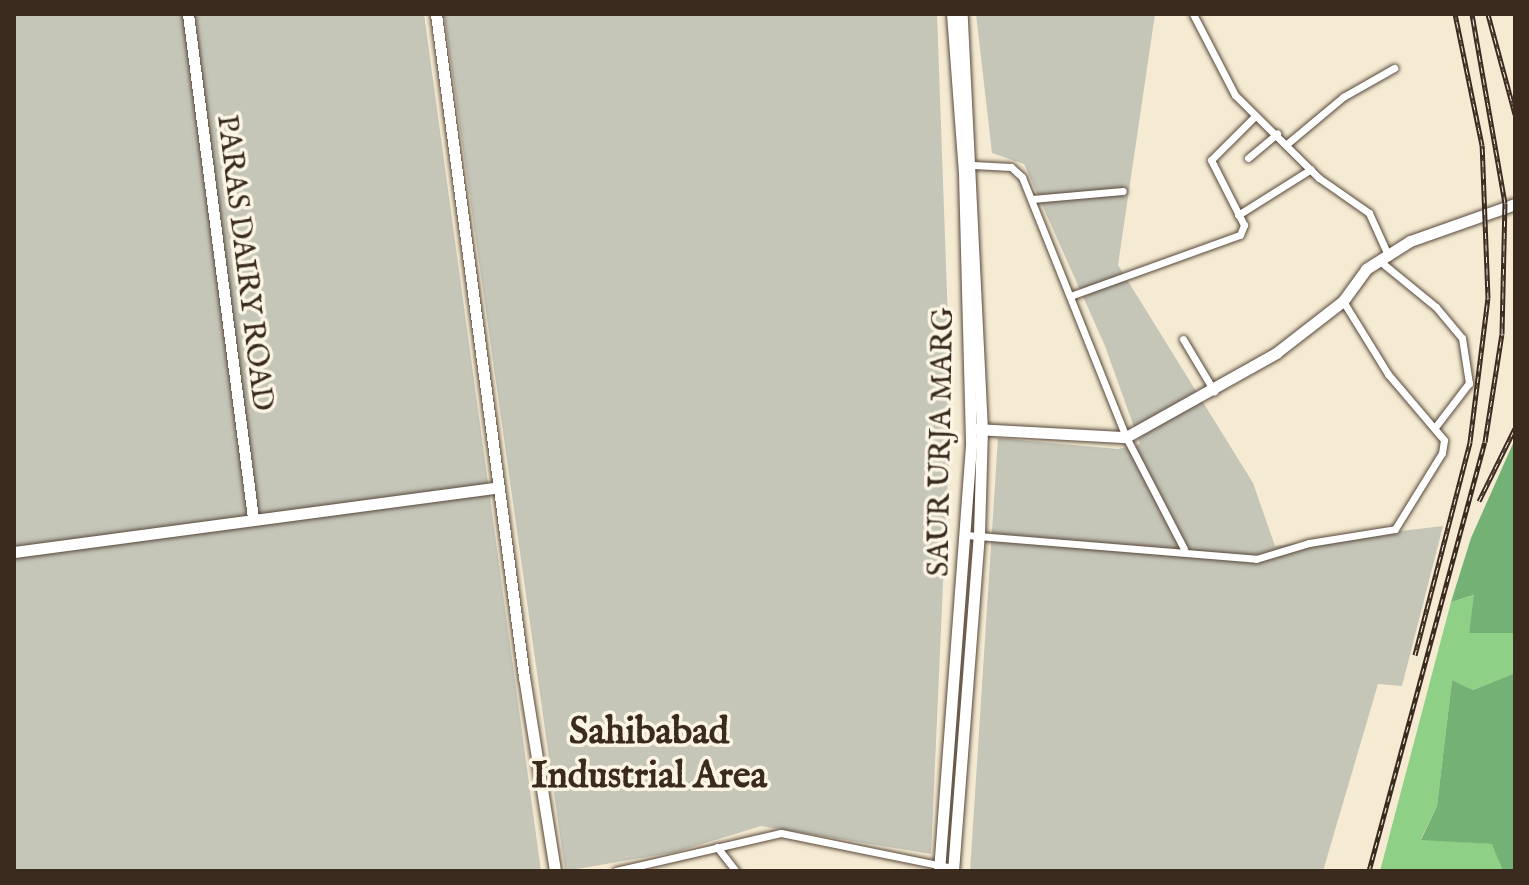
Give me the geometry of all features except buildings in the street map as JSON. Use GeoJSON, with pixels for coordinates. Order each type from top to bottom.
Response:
{"type":"FeatureCollection","features":[{"type":"Feature","properties":{"kind":"street","name":"PARAS DAIRY ROAD"},"geometry":{"type":"LineString","coordinates":[[188,14],[253,518]]}},
{"type":"Feature","properties":{"kind":"street"},"geometry":{"type":"LineString","coordinates":[[436,14],[498,487],[555,871]]}},
{"type":"Feature","properties":{"kind":"street","name":"SAUR URJA MARG"},"geometry":{"type":"LineString","coordinates":[[939,868],[977,429],[964,173],[952,14]]}},
{"type":"Feature","properties":{"kind":"street","name":"SAUR URJA MARG"},"geometry":{"type":"LineString","coordinates":[[953,869],[979,535],[973,165],[962,14]]}},
{"type":"Feature","properties":{"kind":"street"},"geometry":{"type":"LineString","coordinates":[[1193,14],[1229,87],[1311,169],[1369,213],[1385,259],[1436,307],[1462,338],[1469,383],[1436,426]]}},
{"type":"Feature","properties":{"kind":"street"},"geometry":{"type":"LineString","coordinates":[[1288,143],[1336,101],[1394,68]]}},
{"type":"Feature","properties":{"kind":"street"},"geometry":{"type":"LineString","coordinates":[[1073,295],[1240,235],[1244,228],[1211,160],[1255,116]]}},
{"type":"Feature","properties":{"kind":"street"},"geometry":{"type":"LineString","coordinates":[[1248,158],[1277,134]]}},
{"type":"Feature","properties":{"kind":"street"},"geometry":{"type":"LineString","coordinates":[[973,165],[1011,167],[1022,177],[1073,295],[1126,437],[1175,541],[1185,551]]}},
{"type":"Feature","properties":{"kind":"street"},"geometry":{"type":"LineString","coordinates":[[1238,215],[1311,169]]}},
{"type":"Feature","properties":{"kind":"street"},"geometry":{"type":"LineString","coordinates":[[1032,199],[1123,191]]}},
{"type":"Feature","properties":{"kind":"street"},"geometry":{"type":"LineString","coordinates":[[977,429],[1126,437],[1214,391],[1276,353],[1343,301],[1362,273],[1432,229],[1515,204]]}},
{"type":"Feature","properties":{"kind":"street"},"geometry":{"type":"LineString","coordinates":[[966,535],[1267,559],[1309,543],[1388,533],[1442,453],[1444,440],[1436,426],[1388,374],[1343,301]]}},
{"type":"Feature","properties":{"kind":"street"},"geometry":{"type":"LineString","coordinates":[[1183,339],[1214,391]]}},
{"type":"Feature","properties":{"kind":"street"},"geometry":{"type":"LineString","coordinates":[[14,552],[498,487]]}},
{"type":"Feature","properties":{"kind":"street"},"geometry":{"type":"LineString","coordinates":[[621,871],[781,833],[953,869]]}},
{"type":"Feature","properties":{"kind":"street"},"geometry":{"type":"LineString","coordinates":[[717,847],[736,871]]}},
{"type":"Feature","properties":{"kind":"shaded area"},"geometry":{"type":"Polygon","coordinates":[[[14,14],[424,14],[541,871],[14,871],[14,14]]]}},
{"type":"Feature","properties":{"kind":"shaded area"},"geometry":{"type":"Polygon","coordinates":[[[444,14],[937,14],[951,406],[931,854],[761,826],[676,852],[565,871],[444,14]]]}},
{"type":"Feature","properties":{"kind":"shaded area"},"geometry":{"type":"Polygon","coordinates":[[[976,14],[1155,14],[1118,265],[1253,483],[1275,546],[1443,526],[1402,686],[1378,684],[1323,871],[970,871],[998,438],[1118,449],[1140,444],[1105,346],[1024,164],[992,153],[976,14]]]}},
{"type":"Feature","properties":{"kind":"green space"},"geometry":{"type":"Polygon","coordinates":[[[1515,439],[1515,633],[1469,633],[1474,595],[1451,602],[1471,538],[1515,439]]]}},
{"type":"Feature","properties":{"kind":"green space"},"geometry":{"type":"Polygon","coordinates":[[[1475,595],[1469,633],[1515,633],[1515,673],[1473,690],[1452,680],[1437,806],[1421,839],[1493,844],[1503,871],[1380,871],[1451,602],[1475,595]]]}},
{"type":"Feature","properties":{"kind":"green space"},"geometry":{"type":"Polygon","coordinates":[[[1515,673],[1515,871],[1503,871],[1492,844],[1421,840],[1437,806],[1452,680],[1473,690],[1515,673]]]}},
{"type":"Feature","properties":{"kind":"railway"},"geometry":{"type":"LineString","coordinates":[[1415,655],[1470,442],[1488,298],[1482,145],[1455,14]]}},
{"type":"Feature","properties":{"kind":"railway"},"geometry":{"type":"LineString","coordinates":[[1369,871],[1485,442],[1502,334],[1505,203],[1472,14]]}},
{"type":"Feature","properties":{"kind":"railway"},"geometry":{"type":"LineString","coordinates":[[1488,14],[1515,114]]}},
{"type":"Feature","properties":{"kind":"railway"},"geometry":{"type":"LineString","coordinates":[[1479,501],[1515,428]]}},
{"type":"Feature","properties":{"kind":"district","name":"Sahibabad Industrial Area"},"geometry":{"type":"Point","coordinates":[649,756]}}]}
